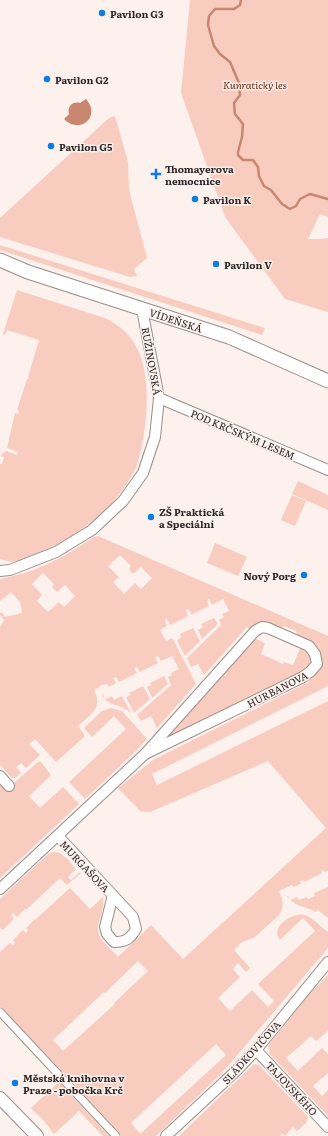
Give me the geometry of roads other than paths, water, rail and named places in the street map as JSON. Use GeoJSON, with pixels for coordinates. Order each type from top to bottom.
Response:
{"type":"FeatureCollection","features":[{"type":"Feature","properties":{"kind":"main road","name":"VÍDEŇSKÁ"},"geometry":{"type":"LineString","coordinates":[[0,260],[24,271],[229,337],[328,380]]}},
{"type":"Feature","properties":{"kind":"main road","name":"VÍDEŇSKÁ"},"geometry":{"type":"LineString","coordinates":[[0,268],[24,271]]}},
{"type":"Feature","properties":{"kind":"street","name":"RUŽINOVSKÁ"},"geometry":{"type":"LineString","coordinates":[[0,571],[10,570],[56,552],[92,530],[123,501],[143,473],[155,437],[159,398],[142,309]]}},
{"type":"Feature","properties":{"kind":"street","name":"POD KRČSKÝM LESEM"},"geometry":{"type":"LineString","coordinates":[[159,398],[328,470]]}},
{"type":"Feature","properties":{"kind":"street","name":"HURBANOVA"},"geometry":{"type":"LineString","coordinates":[[0,889],[145,754],[255,631],[262,627],[268,628],[309,646],[315,654],[317,664],[303,677],[145,754]]}},
{"type":"Feature","properties":{"kind":"street"},"geometry":{"type":"LineString","coordinates":[[0,776],[10,786]]}},
{"type":"Feature","properties":{"kind":"street","name":"MURGAŠOVA"},"geometry":{"type":"LineString","coordinates":[[58,836],[113,895]]}},
{"type":"Feature","properties":{"kind":"street","name":"SLÁDKOVIČOVA"},"geometry":{"type":"LineString","coordinates":[[166,1136],[237,1070],[256,1050],[328,962]]}},
{"type":"Feature","properties":{"kind":"street"},"geometry":{"type":"LineString","coordinates":[[0,1012],[116,1136]]}},
{"type":"Feature","properties":{"kind":"street","name":"TAJOVSKÉHO"},"geometry":{"type":"LineString","coordinates":[[256,1050],[328,1127]]}},
{"type":"Feature","properties":{"kind":"street"},"geometry":{"type":"LineString","coordinates":[[0,1098],[36,1136]]}},
{"type":"Feature","properties":{"kind":"waterway"},"geometry":{"type":"LineString","coordinates":[[241,0],[240,5],[234,9],[215,9],[209,16],[208,25],[214,46],[220,54],[230,62],[239,83],[240,95],[234,103],[235,114],[243,124],[238,155],[243,160],[253,160],[258,167],[259,176],[264,186],[271,190],[282,204],[290,209],[296,206],[300,199],[310,194],[328,199]]}},
{"type":"Feature","properties":{"kind":"place","name":"Pavilon G3"},"geometry":{"type":"Point","coordinates":[102,13]}},
{"type":"Feature","properties":{"kind":"place","name":"Pavilon G2"},"geometry":{"type":"Point","coordinates":[47,79]}},
{"type":"Feature","properties":{"kind":"place","name":"Pavilon G5"},"geometry":{"type":"Point","coordinates":[51,146]}},
{"type":"Feature","properties":{"kind":"place","name":"Thomayerova nemocnice"},"geometry":{"type":"Point","coordinates":[156,174]}},
{"type":"Feature","properties":{"kind":"place","name":"Pavilon K"},"geometry":{"type":"Point","coordinates":[195,199]}},
{"type":"Feature","properties":{"kind":"place","name":"Pavilon V"},"geometry":{"type":"Point","coordinates":[216,264]}},
{"type":"Feature","properties":{"kind":"place","name":"ZŠ Praktická a Speciální"},"geometry":{"type":"Point","coordinates":[151,517]}},
{"type":"Feature","properties":{"kind":"place","name":"Nový Porg"},"geometry":{"type":"Point","coordinates":[304,575]}},
{"type":"Feature","properties":{"kind":"place","name":"Městská knihovna v Praze - pobočka Krč"},"geometry":{"type":"Point","coordinates":[15,1083]}},
{"type":"Feature","properties":{"kind":"park label","name":"Kunratický les"},"geometry":{"type":"Point","coordinates":[255,84]}}]}
